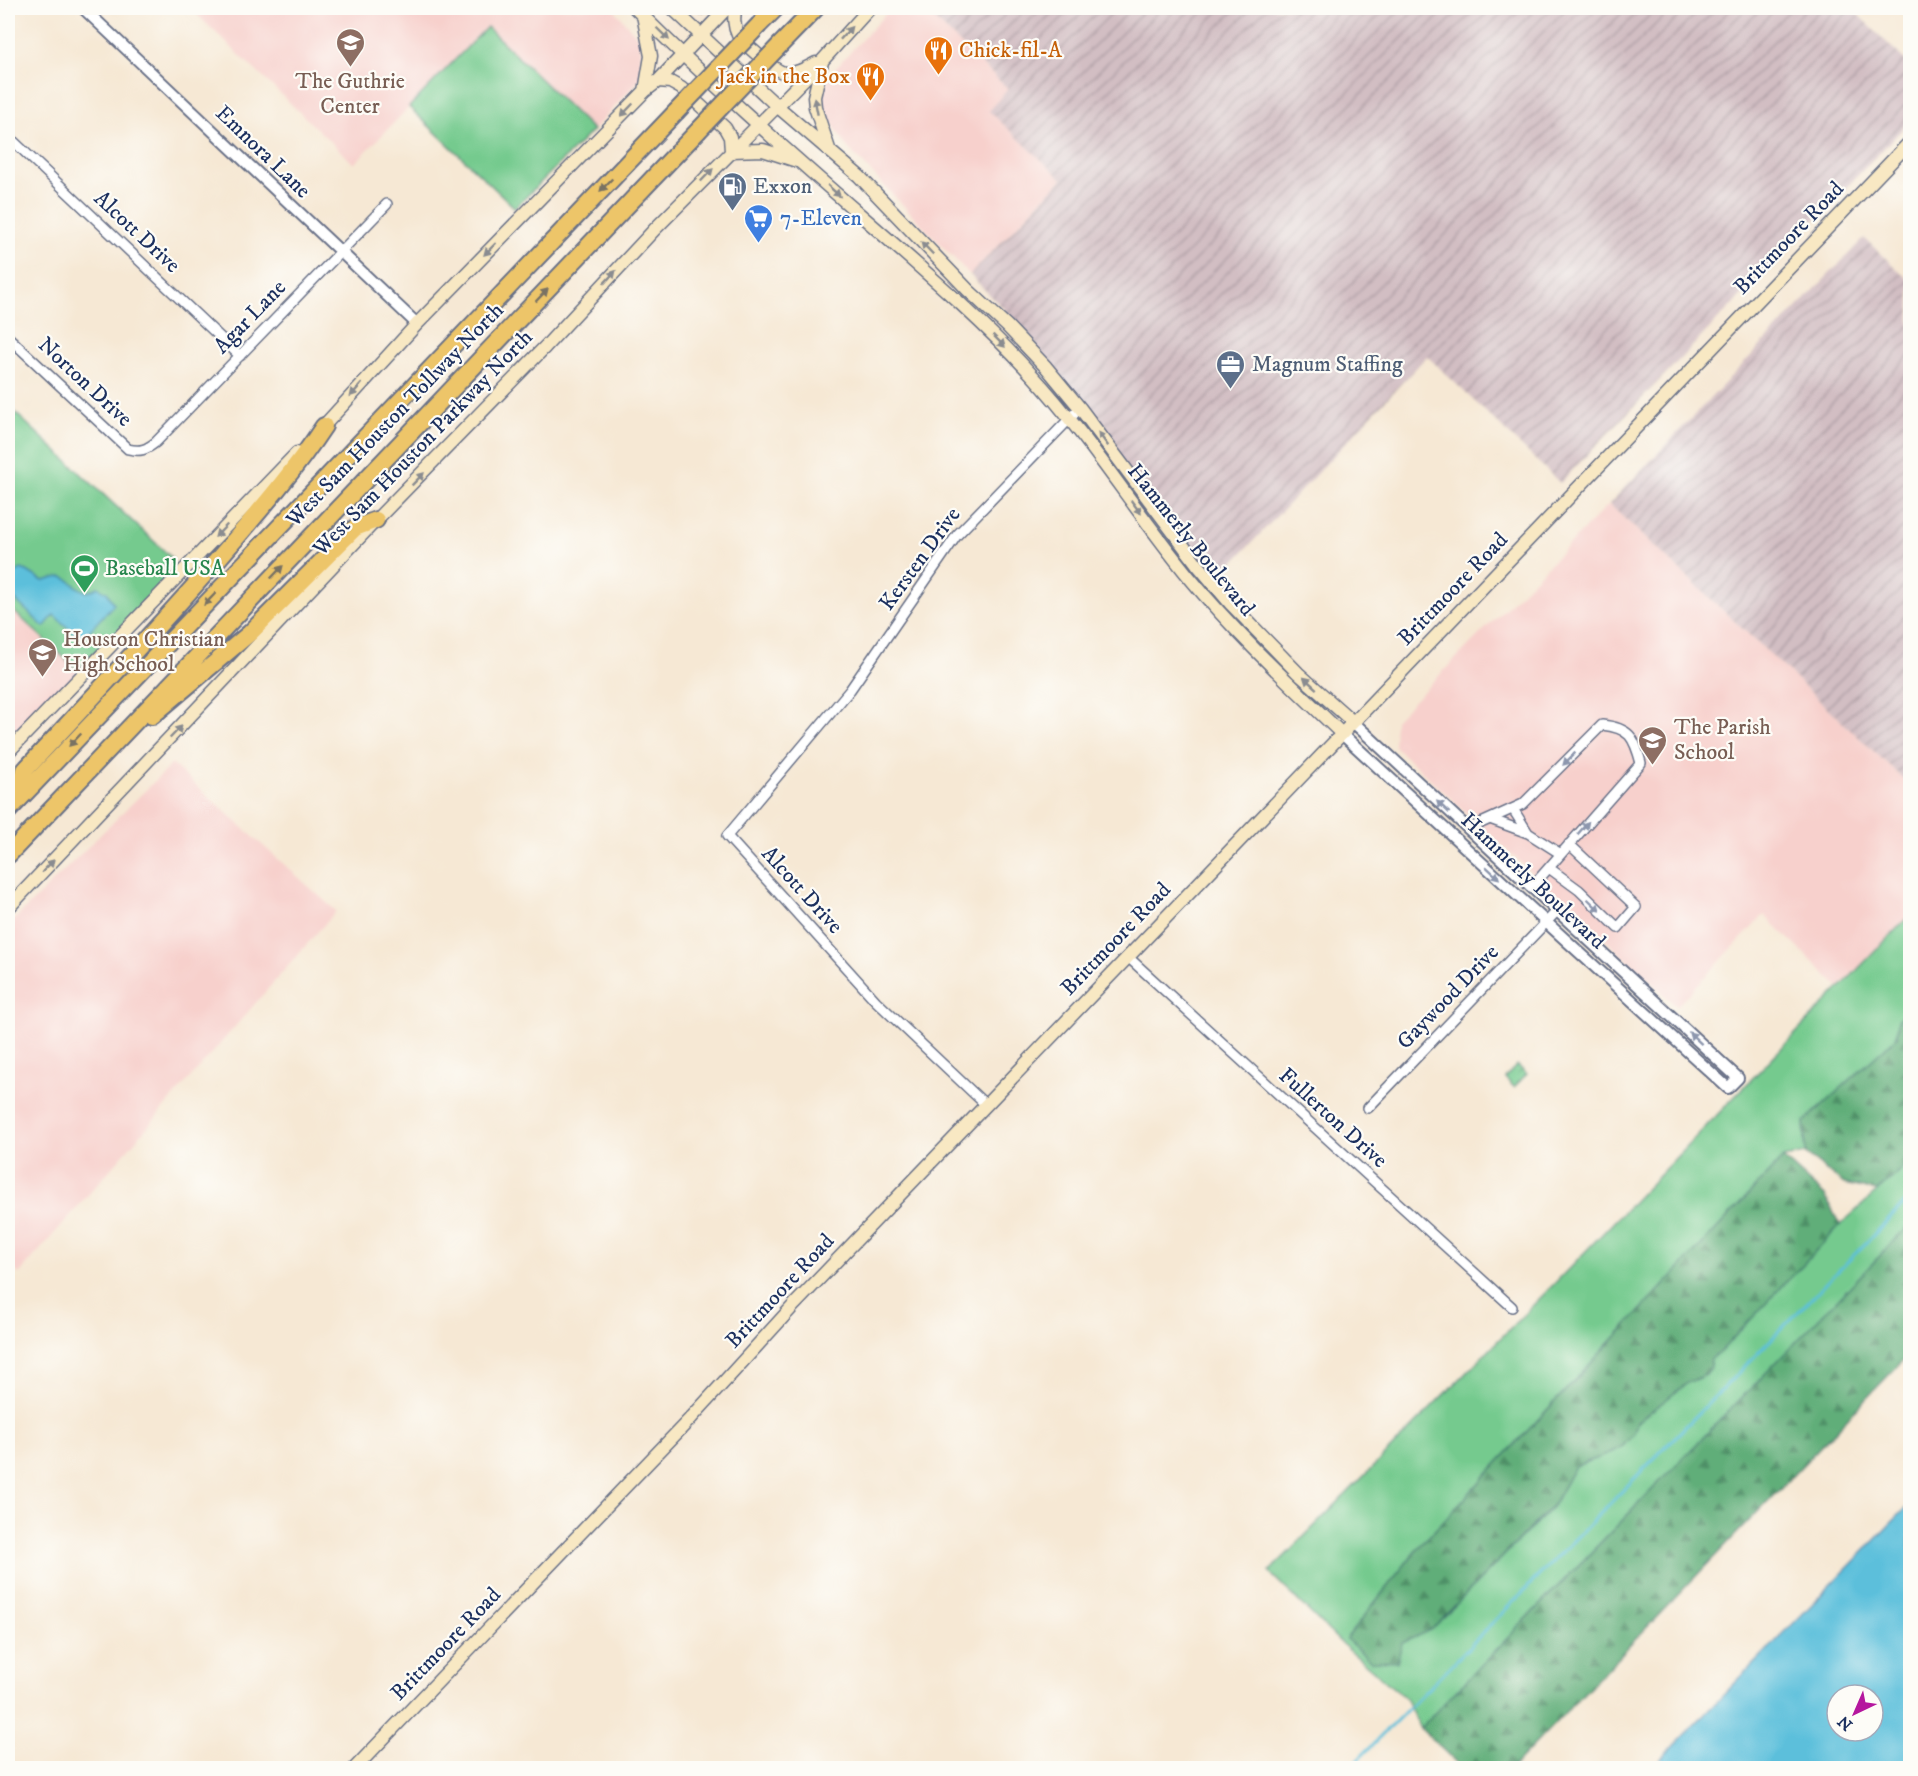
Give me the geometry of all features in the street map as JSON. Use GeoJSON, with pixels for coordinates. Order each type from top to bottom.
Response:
{"type":"FeatureCollection","features":[{"type":"Feature","properties":{"kind":"highway","name":"West Sam Houston Tollway North"},"geometry":{"type":"LineString","coordinates":[[13,805],[776,8]]}},
{"type":"Feature","properties":{"kind":"highway","name":"West Sam Houston Tollway North"},"geometry":{"type":"LineString","coordinates":[[8,855],[816,8]]}},
{"type":"Feature","properties":{"kind":"highway"},"geometry":{"type":"LineString","coordinates":[[13,805],[25,771],[223,554],[297,465],[324,426]]}},
{"type":"Feature","properties":{"kind":"highway"},"geometry":{"type":"LineString","coordinates":[[77,782],[250,633],[355,528],[376,520]]}},
{"type":"Feature","properties":{"kind":"main road","name":"Hammerly Boulevard"},"geometry":{"type":"LineString","coordinates":[[672,8],[777,106],[859,176],[968,290],[1007,326],[1046,367],[1080,408],[1213,584],[1298,673],[1353,722]]}},
{"type":"Feature","properties":{"kind":"main road"},"geometry":{"type":"LineString","coordinates":[[696,8],[702,8]]}},
{"type":"Feature","properties":{"kind":"main road"},"geometry":{"type":"LineString","coordinates":[[8,752],[324,426],[417,324],[728,8]]}},
{"type":"Feature","properties":{"kind":"main road"},"geometry":{"type":"LineString","coordinates":[[736,8],[734,23],[738,36],[774,68],[784,73],[797,72],[822,61]]}},
{"type":"Feature","properties":{"kind":"main road","name":"West Sam Houston Parkway North"},"geometry":{"type":"LineString","coordinates":[[8,908],[376,520],[545,347],[655,229],[822,61],[870,8]]}},
{"type":"Feature","properties":{"kind":"main road","name":"Hammerly Boulevard"},"geometry":{"type":"LineString","coordinates":[[639,11],[759,124],[996,336],[1034,376],[1069,419],[1187,575],[1221,615],[1291,687],[1342,734]]}},
{"type":"Feature","properties":{"kind":"main road"},"geometry":{"type":"LineString","coordinates":[[639,11],[651,56],[645,91]]}},
{"type":"Feature","properties":{"kind":"main road"},"geometry":{"type":"LineString","coordinates":[[822,61],[814,97],[829,151]]}},
{"type":"Feature","properties":{"kind":"main road"},"geometry":{"type":"LineString","coordinates":[[658,81],[670,82],[681,88],[725,128],[730,137],[731,151],[763,150],[802,163]]}},
{"type":"Feature","properties":{"kind":"main road","name":"Brittmoore Road"},"geometry":{"type":"LineString","coordinates":[[356,1768],[655,1457],[795,1304],[1911,142]]}},
{"type":"Feature","properties":{"kind":"street","name":"Emnora Lane"},"geometry":{"type":"LineString","coordinates":[[83,8],[417,324]]}},
{"type":"Feature","properties":{"kind":"street","name":"Alcott Drive"},"geometry":{"type":"LineString","coordinates":[[8,136],[240,356]]}},
{"type":"Feature","properties":{"kind":"street","name":"Agar Lane"},"geometry":{"type":"LineString","coordinates":[[138,451],[147,449],[156,442],[387,204]]}},
{"type":"Feature","properties":{"kind":"street","name":"Norton Drive"},"geometry":{"type":"LineString","coordinates":[[8,337],[120,443],[128,449],[138,451]]}},
{"type":"Feature","properties":{"kind":"street","name":"Kersten Drive"},"geometry":{"type":"LineString","coordinates":[[850,690],[957,535],[1080,408]]}},
{"type":"Feature","properties":{"kind":"street","name":"Alcott Drive"},"geometry":{"type":"LineString","coordinates":[[850,690],[727,836],[876,1000],[986,1105]]}},
{"type":"Feature","properties":{"kind":"street","name":"Hammerly Boulevard"},"geometry":{"type":"LineString","coordinates":[[1342,734],[1728,1088],[1738,1078],[1353,722]]}},
{"type":"Feature","properties":{"kind":"street"},"geometry":{"type":"LineString","coordinates":[[1468,830],[1522,804],[1602,725],[1620,727],[1635,741],[1641,763],[1531,888]]}},
{"type":"Feature","properties":{"kind":"street"},"geometry":{"type":"LineString","coordinates":[[1513,809],[1528,833]]}},
{"type":"Feature","properties":{"kind":"street"},"geometry":{"type":"LineString","coordinates":[[1490,819],[1528,833],[1561,854]]}},
{"type":"Feature","properties":{"kind":"street"},"geometry":{"type":"LineString","coordinates":[[1472,853],[1483,843]]}},
{"type":"Feature","properties":{"kind":"street"},"geometry":{"type":"LineString","coordinates":[[1549,868],[1579,890],[1618,928],[1636,907],[1569,844]]}},
{"type":"Feature","properties":{"kind":"street","name":"Gaywood Drive"},"geometry":{"type":"LineString","coordinates":[[1368,1108],[1556,912]]}},
{"type":"Feature","properties":{"kind":"street","name":"Fullerton Drive"},"geometry":{"type":"LineString","coordinates":[[1128,957],[1512,1307]]}},
{"type":"Feature","properties":{"kind":"street"},"geometry":{"type":"LineString","coordinates":[[1641,1009],[1651,998]]}},
{"type":"Feature","properties":{"kind":"shaded area","name":"The Guthrie Center"},"geometry":{"type":"Polygon","coordinates":[[[190,8],[613,8],[641,41],[641,78],[593,130],[487,27],[354,164],[190,8]]]}},
{"type":"Feature","properties":{"kind":"shaded area"},"geometry":{"type":"Polygon","coordinates":[[[891,8],[923,8],[1008,89],[990,111],[1062,179],[970,275],[848,148],[822,108],[826,78],[891,8]]]}},
{"type":"Feature","properties":{"kind":"shaded area"},"geometry":{"type":"Polygon","coordinates":[[[923,8],[1851,8],[1910,65],[1910,121],[1560,483],[1427,356],[1213,584],[1080,408],[999,318],[1006,311],[970,275],[1062,179],[989,111],[1008,89],[923,8]]]}},
{"type":"Feature","properties":{"kind":"shaded area"},"geometry":{"type":"Polygon","coordinates":[[[1864,238],[1910,281],[1910,785],[1609,504],[1864,238]]]}},
{"type":"Feature","properties":{"kind":"shaded area","name":"The Parish School"},"geometry":{"type":"Polygon","coordinates":[[[1609,504],[1910,785],[1910,915],[1839,987],[1764,915],[1677,1006],[1394,746],[1395,720],[1609,504]]]}},
{"type":"Feature","properties":{"kind":"shaded area","name":"Houston Christian High School"},"geometry":{"type":"Polygon","coordinates":[[[8,606],[82,674],[8,752],[8,606]]]}},
{"type":"Feature","properties":{"kind":"shaded area"},"geometry":{"type":"Polygon","coordinates":[[[172,764],[336,911],[19,1274],[8,1263],[8,926],[172,764]]]}},
{"type":"Feature","properties":{"kind":"green space"},"geometry":{"type":"Polygon","coordinates":[[[487,27],[593,130],[515,208],[409,107],[487,27]]]}},
{"type":"Feature","properties":{"kind":"green space","name":"Baseball USA"},"geometry":{"type":"Polygon","coordinates":[[[8,406],[172,558],[162,569],[173,580],[82,674],[8,606],[8,406]]]}},
{"type":"Feature","properties":{"kind":"green space"},"geometry":{"type":"Polygon","coordinates":[[[1910,915],[1910,1007],[1898,1020],[1897,1037],[1804,1122],[1806,1154],[1783,1158],[1418,1548],[1346,1639],[1402,1643],[1432,1629],[1553,1506],[1575,1466],[1604,1456],[1623,1446],[1634,1433],[1637,1422],[1689,1381],[1706,1375],[1710,1369],[1710,1360],[1840,1225],[1910,1162],[1910,1225],[1420,1728],[1405,1698],[1342,1644],[1269,1572],[1552,1286],[1910,915]]]}},
{"type":"Feature","properties":{"kind":"green space"},"geometry":{"type":"Polygon","coordinates":[[[1910,1007],[1910,1162],[1877,1191],[1844,1184],[1806,1154],[1804,1122],[1897,1037],[1898,1020],[1910,1007]]]}},
{"type":"Feature","properties":{"kind":"green space"},"geometry":{"type":"Polygon","coordinates":[[[1517,1065],[1527,1074],[1514,1087],[1505,1078],[1517,1065]]]}},
{"type":"Feature","properties":{"kind":"green space"},"geometry":{"type":"Polygon","coordinates":[[[1783,1158],[1825,1196],[1840,1225],[1710,1360],[1710,1369],[1706,1375],[1689,1382],[1637,1422],[1634,1433],[1623,1446],[1604,1456],[1575,1466],[1553,1505],[1432,1629],[1402,1643],[1397,1662],[1371,1661],[1346,1639],[1418,1548],[1783,1158]]]}},
{"type":"Feature","properties":{"kind":"green space"},"geometry":{"type":"Polygon","coordinates":[[[1910,1225],[1910,1353],[1512,1768],[1462,1768],[1420,1728],[1910,1225]]]}},
{"type":"Feature","properties":{"kind":"water"},"geometry":{"type":"Polygon","coordinates":[[[21,569],[43,581],[63,577],[88,592],[98,587],[107,592],[114,604],[81,640],[54,615],[44,627],[8,593],[8,578],[21,569]]]}},
{"type":"Feature","properties":{"kind":"water"},"geometry":{"type":"Polygon","coordinates":[[[1910,1504],[1910,1768],[1652,1768],[1910,1504]]]}},
{"type":"Feature","properties":{"kind":"waterway"},"geometry":{"type":"LineString","coordinates":[[1350,1768],[1910,1198]]}},
{"type":"Feature","properties":{"kind":"place","name":"The Guthrie Center"},"geometry":{"type":"Point","coordinates":[350,68]}},
{"type":"Feature","properties":{"kind":"place","name":"Chick-fil-A"},"geometry":{"type":"Point","coordinates":[938,76]}},
{"type":"Feature","properties":{"kind":"place","name":"Jack in the Box"},"geometry":{"type":"Point","coordinates":[871,102]}},
{"type":"Feature","properties":{"kind":"place","name":"Exxon"},"geometry":{"type":"Point","coordinates":[732,212]}},
{"type":"Feature","properties":{"kind":"place","name":"7-Eleven"},"geometry":{"type":"Point","coordinates":[759,244]}},
{"type":"Feature","properties":{"kind":"place","name":"Magnum Staffing"},"geometry":{"type":"Point","coordinates":[1231,390]}},
{"type":"Feature","properties":{"kind":"place","name":"Baseball USA"},"geometry":{"type":"Point","coordinates":[84,594]}},
{"type":"Feature","properties":{"kind":"place","name":"Houston Christian High School"},"geometry":{"type":"Point","coordinates":[42,678]}},
{"type":"Feature","properties":{"kind":"place","name":"The Parish School"},"geometry":{"type":"Point","coordinates":[1653,766]}}]}
